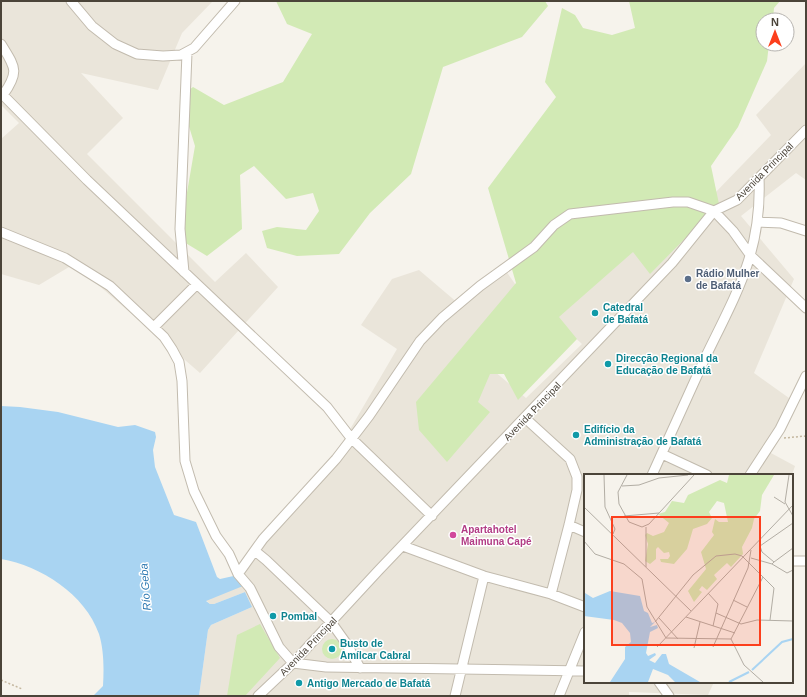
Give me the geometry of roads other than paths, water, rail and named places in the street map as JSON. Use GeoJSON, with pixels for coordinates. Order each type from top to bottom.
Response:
{"type":"FeatureCollection","features":[{"type":"Feature","properties":{"kind":"street"},"geometry":{"type":"LineString","coordinates":[[71,1],[92,26],[126,50],[136,54],[162,56],[173,56],[187,53],[203,40],[235,1]]}},
{"type":"Feature","properties":{"kind":"street"},"geometry":{"type":"LineString","coordinates":[[1,44],[14,66],[15,71],[12,82],[2,94],[87,180],[196,285],[232,316],[327,407],[351,438],[432,516]]}},
{"type":"Feature","properties":{"kind":"street"},"geometry":{"type":"LineString","coordinates":[[184,272],[180,229],[187,53]]}},
{"type":"Feature","properties":{"kind":"street","name":"Avenida Principal"},"geometry":{"type":"LineString","coordinates":[[258,696],[293,663],[672,263],[714,211],[737,200],[806,130]]}},
{"type":"Feature","properties":{"kind":"street"},"geometry":{"type":"LineString","coordinates":[[652,474],[732,305],[751,256],[758,222],[759,178]]}},
{"type":"Feature","properties":{"kind":"street"},"geometry":{"type":"LineString","coordinates":[[238,574],[263,539],[336,459],[369,416],[420,341],[431,329],[480,286],[534,247],[562,219],[570,214],[673,202],[688,202],[714,211],[733,231],[751,256],[806,308]]}},
{"type":"Feature","properties":{"kind":"street"},"geometry":{"type":"LineString","coordinates":[[758,222],[781,223],[806,231]]}},
{"type":"Feature","properties":{"kind":"street"},"geometry":{"type":"LineString","coordinates":[[1,232],[65,258],[89,272],[110,286],[164,337],[179,362],[182,382],[185,461],[194,491],[208,523],[229,554],[238,574],[250,588],[279,648],[293,663],[326,667],[360,668],[584,671]]}},
{"type":"Feature","properties":{"kind":"street"},"geometry":{"type":"LineString","coordinates":[[154,327],[196,285]]}},
{"type":"Feature","properties":{"kind":"street"},"geometry":{"type":"LineString","coordinates":[[751,474],[785,419],[806,376]]}},
{"type":"Feature","properties":{"kind":"street"},"geometry":{"type":"LineString","coordinates":[[525,418],[570,459],[578,477],[577,490],[569,525],[551,594]]}},
{"type":"Feature","properties":{"kind":"street"},"geometry":{"type":"LineString","coordinates":[[662,454],[706,474]]}},
{"type":"Feature","properties":{"kind":"street"},"geometry":{"type":"LineString","coordinates":[[569,525],[584,532]]}},
{"type":"Feature","properties":{"kind":"street"},"geometry":{"type":"LineString","coordinates":[[403,546],[484,576],[551,594],[584,607]]}},
{"type":"Feature","properties":{"kind":"street"},"geometry":{"type":"LineString","coordinates":[[255,551],[331,622],[346,643],[360,668]]}},
{"type":"Feature","properties":{"kind":"street"},"geometry":{"type":"LineString","coordinates":[[793,561],[806,561]]}},
{"type":"Feature","properties":{"kind":"street"},"geometry":{"type":"LineString","coordinates":[[455,696],[484,576]]}},
{"type":"Feature","properties":{"kind":"street"},"geometry":{"type":"LineString","coordinates":[[559,696],[584,634]]}},
{"type":"Feature","properties":{"kind":"street"},"geometry":{"type":"LineString","coordinates":[[660,683],[669,696]]}},
{"type":"Feature","properties":{"kind":"water","name":"Río Geba"},"geometry":{"type":"Polygon","coordinates":[[[1,406],[58,412],[118,427],[135,425],[155,432],[156,437],[153,450],[155,467],[174,515],[196,522],[217,577],[220,579],[238,575],[243,586],[206,601],[210,604],[214,604],[245,592],[252,607],[211,625],[208,630],[199,696],[93,696],[103,686],[103,653],[99,634],[83,606],[60,584],[46,575],[31,568],[1,559],[1,406]]]}},
{"type":"Feature","properties":{"kind":"place","name":"Rádio Mulher de Bafatá"},"geometry":{"type":"Point","coordinates":[688,279]}},
{"type":"Feature","properties":{"kind":"place","name":"Catedral de Bafatá"},"geometry":{"type":"Point","coordinates":[595,313]}},
{"type":"Feature","properties":{"kind":"place","name":"Direcção Regional da Educação de Bafatá"},"geometry":{"type":"Point","coordinates":[608,364]}},
{"type":"Feature","properties":{"kind":"place","name":"Edifício da Administração de Bafatá"},"geometry":{"type":"Point","coordinates":[576,435]}},
{"type":"Feature","properties":{"kind":"place","name":"Apartahotel Maimuna Capé"},"geometry":{"type":"Point","coordinates":[453,535]}},
{"type":"Feature","properties":{"kind":"place","name":"Pombal"},"geometry":{"type":"Point","coordinates":[273,616]}},
{"type":"Feature","properties":{"kind":"place","name":"Busto de Amílcar Cabral"},"geometry":{"type":"Point","coordinates":[332,649]}},
{"type":"Feature","properties":{"kind":"place","name":"Antigo Mercado de Bafatá"},"geometry":{"type":"Point","coordinates":[299,683]}}]}
